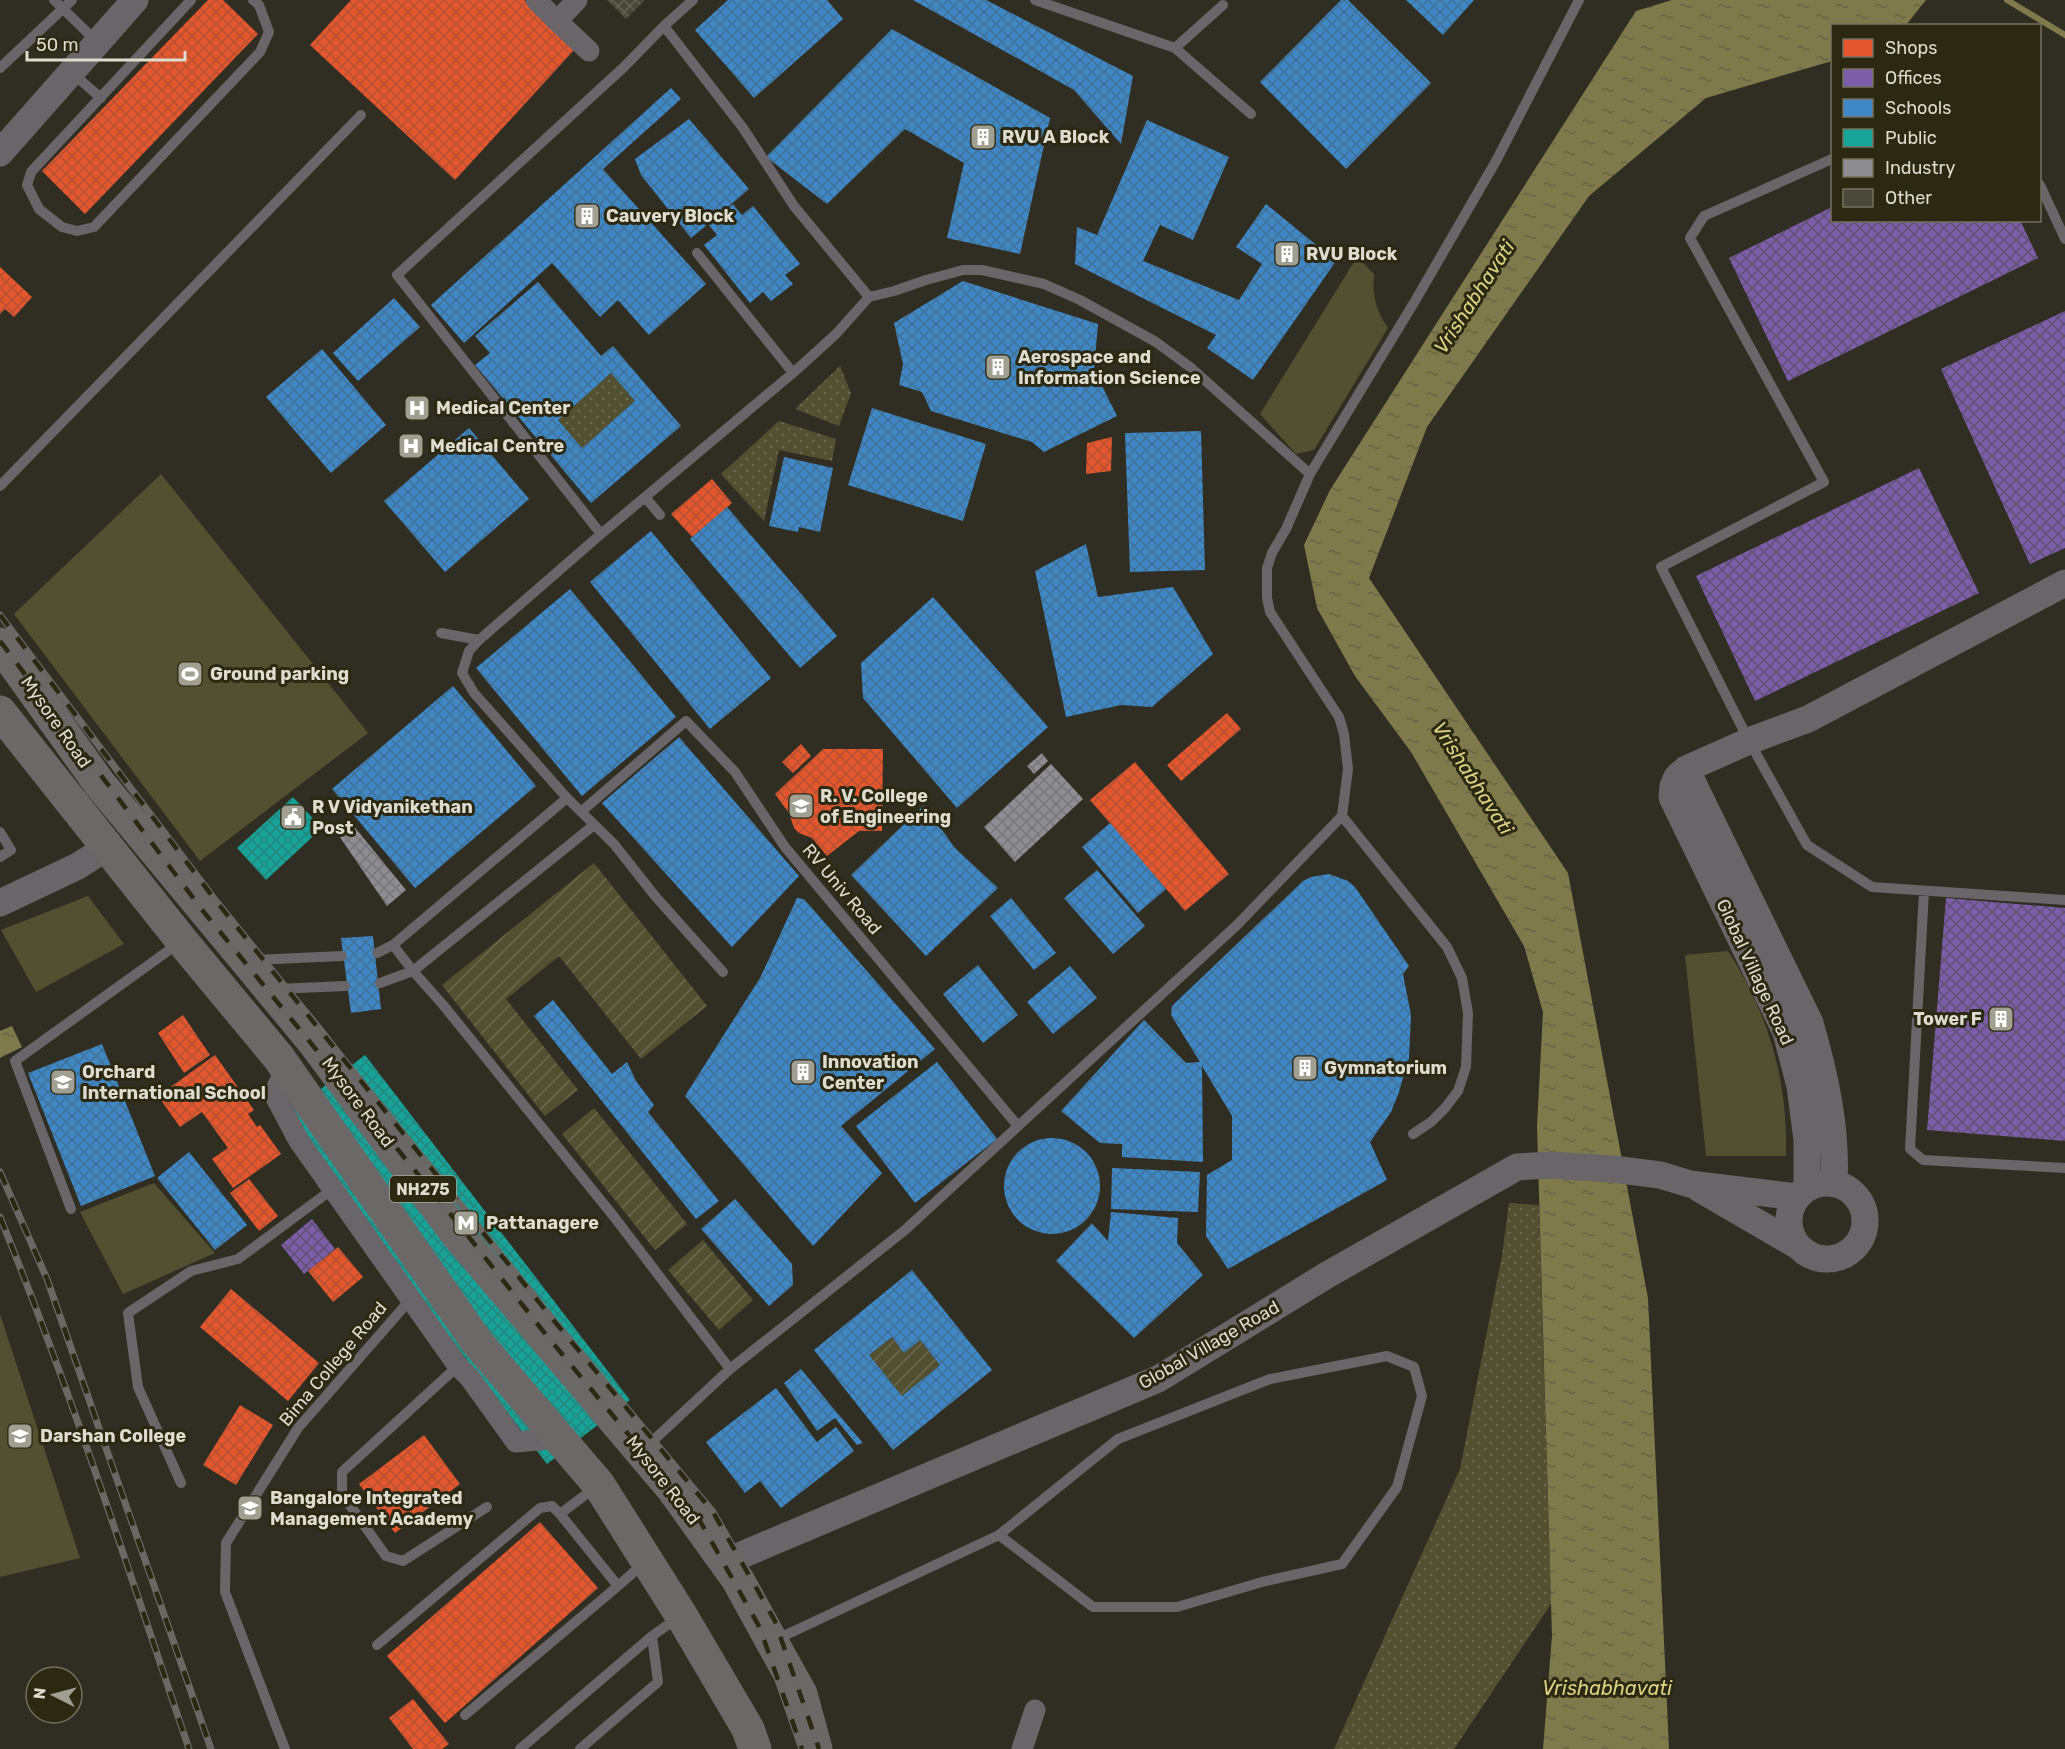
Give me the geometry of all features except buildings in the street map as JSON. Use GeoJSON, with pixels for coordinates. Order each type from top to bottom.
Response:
{"type":"FeatureCollection","features":[{"type":"Feature","properties":{"kind":"highway","name":"Mysore Road"},"geometry":{"type":"LineString","coordinates":[[0,644],[99,783],[312,1040],[455,1232],[672,1488],[738,1580],[801,1694],[816,1749]]}},
{"type":"Feature","properties":{"kind":"highway","name":"Mysore Road"},"geometry":{"type":"LineString","coordinates":[[0,712],[286,1068],[477,1342],[598,1485],[681,1615],[748,1729],[755,1749]]}},
{"type":"Feature","properties":{"kind":"street"},"geometry":{"type":"LineString","coordinates":[[0,153],[135,0]]}},
{"type":"Feature","properties":{"kind":"street"},"geometry":{"type":"LineString","coordinates":[[536,0],[589,51]]}},
{"type":"Feature","properties":{"kind":"street"},"geometry":{"type":"LineString","coordinates":[[557,21],[577,0]]}},
{"type":"Feature","properties":{"kind":"street"},"geometry":{"type":"LineString","coordinates":[[1686,769],[1749,741],[1808,719],[2065,583]]}},
{"type":"Feature","properties":{"kind":"street","name":"Global Village Road"},"geometry":{"type":"LineString","coordinates":[[1802,1192],[1807,1140],[1794,1058],[1786,1032],[1672,797],[1677,777],[1686,769],[1810,1023],[1819,1052],[1832,1113],[1835,1140],[1834,1183]]}},
{"type":"Feature","properties":{"kind":"street"},"geometry":{"type":"LineString","coordinates":[[0,903],[78,866],[109,846]]}},
{"type":"Feature","properties":{"kind":"street"},"geometry":{"type":"LineString","coordinates":[[286,1068],[274,1094],[299,1141],[458,1366],[470,1378],[516,1442],[560,1438]]}},
{"type":"Feature","properties":{"kind":"street","name":"Global Village Road"},"geometry":{"type":"LineString","coordinates":[[725,1562],[1158,1378],[1327,1275],[1517,1167],[1561,1166],[1613,1169],[1660,1175],[1690,1184],[1802,1192]]}},
{"type":"Feature","properties":{"kind":"street","name":"Global Village Road"},"geometry":{"type":"LineString","coordinates":[[1690,1184],[1798,1246],[1811,1257],[1828,1260],[1844,1255],[1862,1237],[1865,1220],[1861,1204],[1850,1190],[1834,1183],[1816,1184],[1802,1192],[1792,1206],[1789,1227],[1798,1246]]}},
{"type":"Feature","properties":{"kind":"street"},"geometry":{"type":"LineString","coordinates":[[1022,1749],[1035,1710]]}},
{"type":"Feature","properties":{"kind":"lane"},"geometry":{"type":"LineString","coordinates":[[54,0],[98,43]]}},
{"type":"Feature","properties":{"kind":"lane"},"geometry":{"type":"LineString","coordinates":[[0,68],[72,0]]}},
{"type":"Feature","properties":{"kind":"lane"},"geometry":{"type":"LineString","coordinates":[[191,0],[31,172],[27,185],[39,209],[62,227],[77,231],[94,227],[260,52],[269,32],[259,5],[253,0]]}},
{"type":"Feature","properties":{"kind":"lane"},"geometry":{"type":"LineString","coordinates":[[600,534],[397,275],[624,68],[664,26],[693,0]]}},
{"type":"Feature","properties":{"kind":"lane"},"geometry":{"type":"LineString","coordinates":[[1035,0],[1175,48],[1251,114]]}},
{"type":"Feature","properties":{"kind":"lane"},"geometry":{"type":"LineString","coordinates":[[642,1451],[730,1369],[905,1230],[1237,926],[1342,816],[1348,769],[1344,734],[1339,717],[1270,612],[1267,598],[1268,568],[1272,553],[1286,529],[1310,474],[1415,301],[1496,161],[1579,0]]}},
{"type":"Feature","properties":{"kind":"lane"},"geometry":{"type":"LineString","coordinates":[[1175,48],[1223,5]]}},
{"type":"Feature","properties":{"kind":"lane"},"geometry":{"type":"LineString","coordinates":[[664,26],[743,128],[794,206],[869,297]]}},
{"type":"Feature","properties":{"kind":"lane"},"geometry":{"type":"LineString","coordinates":[[71,72],[101,98]]}},
{"type":"Feature","properties":{"kind":"lane"},"geometry":{"type":"LineString","coordinates":[[0,486],[361,115]]}},
{"type":"Feature","properties":{"kind":"lane"},"geometry":{"type":"LineString","coordinates":[[1831,160],[1704,216],[1690,238],[1824,482],[1661,567],[1749,741],[1807,845],[1872,887],[2065,900]]}},
{"type":"Feature","properties":{"kind":"lane"},"geometry":{"type":"LineString","coordinates":[[2041,187],[2065,239]]}},
{"type":"Feature","properties":{"kind":"lane"},"geometry":{"type":"LineString","coordinates":[[697,253],[793,373]]}},
{"type":"Feature","properties":{"kind":"lane"},"geometry":{"type":"LineString","coordinates":[[723,972],[655,896],[614,844],[567,798],[474,693],[462,674],[469,651],[479,640],[600,534],[793,373],[836,334],[869,297],[963,270],[982,270],[1044,284],[1080,300],[1156,342],[1190,367],[1310,474]]}},
{"type":"Feature","properties":{"kind":"lane"},"geometry":{"type":"LineString","coordinates":[[645,497],[660,515]]}},
{"type":"Feature","properties":{"kind":"lane"},"geometry":{"type":"LineString","coordinates":[[441,633],[479,640]]}},
{"type":"Feature","properties":{"kind":"lane","name":"RV Univ Road"},"geometry":{"type":"LineString","coordinates":[[582,811],[686,722],[735,772],[785,847],[1018,1126]]}},
{"type":"Feature","properties":{"kind":"lane"},"geometry":{"type":"LineString","coordinates":[[377,953],[393,945],[567,798]]}},
{"type":"Feature","properties":{"kind":"lane"},"geometry":{"type":"LineString","coordinates":[[1342,816],[1447,947],[1462,978],[1468,1013],[1467,1067],[1458,1091],[1445,1108],[1431,1122],[1413,1134]]}},
{"type":"Feature","properties":{"kind":"lane"},"geometry":{"type":"LineString","coordinates":[[380,982],[413,971],[594,825]]}},
{"type":"Feature","properties":{"kind":"lane"},"geometry":{"type":"LineString","coordinates":[[0,832],[11,850],[0,857]]}},
{"type":"Feature","properties":{"kind":"lane"},"geometry":{"type":"LineString","coordinates":[[1924,891],[1910,1149],[1923,1160],[2065,1168]]}},
{"type":"Feature","properties":{"kind":"lane"},"geometry":{"type":"LineString","coordinates":[[70,1209],[15,1061],[182,941]]}},
{"type":"Feature","properties":{"kind":"lane"},"geometry":{"type":"LineString","coordinates":[[393,945],[608,1210],[730,1369]]}},
{"type":"Feature","properties":{"kind":"lane"},"geometry":{"type":"LineString","coordinates":[[246,961],[342,956]]}},
{"type":"Feature","properties":{"kind":"lane"},"geometry":{"type":"LineString","coordinates":[[270,989],[345,986]]}},
{"type":"Feature","properties":{"kind":"lane"},"geometry":{"type":"LineString","coordinates":[[181,1483],[138,1388],[128,1313],[191,1271],[238,1259],[334,1188]]}},
{"type":"Feature","properties":{"kind":"lane","name":"Bima College Road"},"geometry":{"type":"LineString","coordinates":[[285,1749],[225,1592],[226,1544],[298,1428],[410,1300]]}},
{"type":"Feature","properties":{"kind":"lane"},"geometry":{"type":"LineString","coordinates":[[772,1642],[999,1535],[1118,1439],[1270,1379],[1387,1356],[1414,1366],[1422,1396],[1397,1487],[1342,1564],[1262,1582],[1177,1607],[1093,1607],[999,1535]]}},
{"type":"Feature","properties":{"kind":"lane"},"geometry":{"type":"LineString","coordinates":[[458,1366],[342,1472],[342,1494],[386,1556],[403,1561],[487,1508]]}},
{"type":"Feature","properties":{"kind":"lane"},"geometry":{"type":"LineString","coordinates":[[560,1514],[598,1485]]}},
{"type":"Feature","properties":{"kind":"lane"},"geometry":{"type":"LineString","coordinates":[[377,1645],[540,1508],[552,1506],[560,1514],[618,1586]]}},
{"type":"Feature","properties":{"kind":"lane"},"geometry":{"type":"LineString","coordinates":[[465,1715],[647,1561]]}},
{"type":"Feature","properties":{"kind":"lane"},"geometry":{"type":"LineString","coordinates":[[520,1749],[652,1636],[681,1615]]}},
{"type":"Feature","properties":{"kind":"lane"},"geometry":{"type":"LineString","coordinates":[[580,1749],[658,1682],[652,1636]]}},
{"type":"Feature","properties":{"kind":"shaded area"},"geometry":{"type":"Polygon","coordinates":[[[1357,257],[1374,274],[1376,302],[1380,315],[1388,328],[1314,450],[1296,454],[1260,414],[1357,257]]]}},
{"type":"Feature","properties":{"kind":"shaded area"},"geometry":{"type":"Polygon","coordinates":[[[840,366],[851,393],[839,426],[795,409],[840,366]]]}},
{"type":"Feature","properties":{"kind":"shaded area"},"geometry":{"type":"Polygon","coordinates":[[[611,373],[635,401],[582,448],[558,420],[611,373]]]}},
{"type":"Feature","properties":{"kind":"shaded area"},"geometry":{"type":"Polygon","coordinates":[[[779,421],[836,439],[832,461],[779,450],[764,521],[721,474],[779,421]]]}},
{"type":"Feature","properties":{"kind":"shaded area","name":"Ground parking"},"geometry":{"type":"Polygon","coordinates":[[[161,474],[368,733],[200,861],[14,614],[161,474]]]}},
{"type":"Feature","properties":{"kind":"shaded area"},"geometry":{"type":"Polygon","coordinates":[[[594,863],[707,1006],[641,1059],[559,956],[506,999],[578,1090],[545,1116],[442,985],[594,863]]]}},
{"type":"Feature","properties":{"kind":"shaded area"},"geometry":{"type":"Polygon","coordinates":[[[88,896],[124,944],[36,992],[1,930],[88,896]]]}},
{"type":"Feature","properties":{"kind":"shaded area"},"geometry":{"type":"Polygon","coordinates":[[[1728,951],[1755,999],[1773,1049],[1784,1101],[1786,1156],[1706,1156],[1685,955],[1728,951]]]}},
{"type":"Feature","properties":{"kind":"shaded area"},"geometry":{"type":"Polygon","coordinates":[[[594,1108],[687,1224],[655,1250],[562,1134],[594,1108]]]}},
{"type":"Feature","properties":{"kind":"shaded area"},"geometry":{"type":"Polygon","coordinates":[[[154,1183],[215,1253],[123,1294],[80,1212],[154,1183]]]}},
{"type":"Feature","properties":{"kind":"shaded area"},"geometry":{"type":"Polygon","coordinates":[[[1509,1203],[1539,1205],[1551,1604],[1454,1749],[1334,1749],[1460,1469],[1502,1255],[1509,1203]]]}},
{"type":"Feature","properties":{"kind":"shaded area"},"geometry":{"type":"Polygon","coordinates":[[[703,1240],[753,1300],[719,1330],[668,1270],[703,1240]]]}},
{"type":"Feature","properties":{"kind":"shaded area","name":"Darshan College"},"geometry":{"type":"Polygon","coordinates":[[[0,1314],[80,1558],[0,1577],[0,1314]]]}},
{"type":"Feature","properties":{"kind":"shaded area"},"geometry":{"type":"Polygon","coordinates":[[[892,1337],[904,1353],[920,1340],[940,1365],[902,1396],[869,1355],[892,1337]]]}},
{"type":"Feature","properties":{"kind":"water","name":"Vrishabhavati"},"geometry":{"type":"Polygon","coordinates":[[[1672,0],[1926,0],[1907,24],[1831,24],[1831,61],[1706,98],[1589,196],[1427,427],[1369,578],[1568,873],[1648,1298],[1669,1749],[1543,1749],[1552,1636],[1537,1126],[1543,1012],[1524,946],[1411,752],[1355,676],[1317,608],[1304,545],[1330,490],[1636,11],[1672,0]]]}},
{"type":"Feature","properties":{"kind":"water"},"geometry":{"type":"Polygon","coordinates":[[[12,1026],[22,1047],[0,1058],[0,1031],[12,1026]]]}},
{"type":"Feature","properties":{"kind":"waterway"},"geometry":{"type":"LineString","coordinates":[[2007,0],[2065,35]]}},
{"type":"Feature","properties":{"kind":"railway"},"geometry":{"type":"LineString","coordinates":[[0,615],[216,901],[555,1322],[713,1512],[775,1621],[819,1749]]}},
{"type":"Feature","properties":{"kind":"railway"},"geometry":{"type":"LineString","coordinates":[[0,641],[203,911],[700,1521],[760,1628],[802,1749]]}},
{"type":"Feature","properties":{"kind":"railway"},"geometry":{"type":"LineString","coordinates":[[0,1172],[47,1279],[211,1749]]}},
{"type":"Feature","properties":{"kind":"railway"},"geometry":{"type":"LineString","coordinates":[[0,1217],[75,1415],[189,1749]]}},
{"type":"Feature","properties":{"kind":"place","name":"RVU A Block"},"geometry":{"type":"Point","coordinates":[983,137]}},
{"type":"Feature","properties":{"kind":"place","name":"Cauvery Block"},"geometry":{"type":"Point","coordinates":[587,216]}},
{"type":"Feature","properties":{"kind":"place","name":"RVU Block"},"geometry":{"type":"Point","coordinates":[1287,254]}},
{"type":"Feature","properties":{"kind":"place","name":"Aerospace and Information Science"},"geometry":{"type":"Point","coordinates":[998,367]}},
{"type":"Feature","properties":{"kind":"place","name":"Medical Center"},"geometry":{"type":"Point","coordinates":[417,408]}},
{"type":"Feature","properties":{"kind":"place","name":"Medical Centre"},"geometry":{"type":"Point","coordinates":[411,446]}},
{"type":"Feature","properties":{"kind":"place","name":"Ground parking"},"geometry":{"type":"Point","coordinates":[190,674]}},
{"type":"Feature","properties":{"kind":"place","name":"R. V. College of Engineering"},"geometry":{"type":"Point","coordinates":[801,806]}},
{"type":"Feature","properties":{"kind":"place","name":"R V Vidyanikethan Post"},"geometry":{"type":"Point","coordinates":[293,817]}},
{"type":"Feature","properties":{"kind":"place","name":"Tower F"},"geometry":{"type":"Point","coordinates":[2001,1019]}},
{"type":"Feature","properties":{"kind":"place","name":"Gymnatorium"},"geometry":{"type":"Point","coordinates":[1305,1068]}},
{"type":"Feature","properties":{"kind":"place","name":"Innovation Center"},"geometry":{"type":"Point","coordinates":[803,1072]}},
{"type":"Feature","properties":{"kind":"place","name":"Orchard International School"},"geometry":{"type":"Point","coordinates":[63,1082]}},
{"type":"Feature","properties":{"kind":"place","name":"Pattanagere"},"geometry":{"type":"Point","coordinates":[466,1223]}},
{"type":"Feature","properties":{"kind":"place","name":"Darshan College"},"geometry":{"type":"Point","coordinates":[20,1436]}},
{"type":"Feature","properties":{"kind":"place","name":"Bangalore Integrated Management Academy"},"geometry":{"type":"Point","coordinates":[250,1508]}}]}
